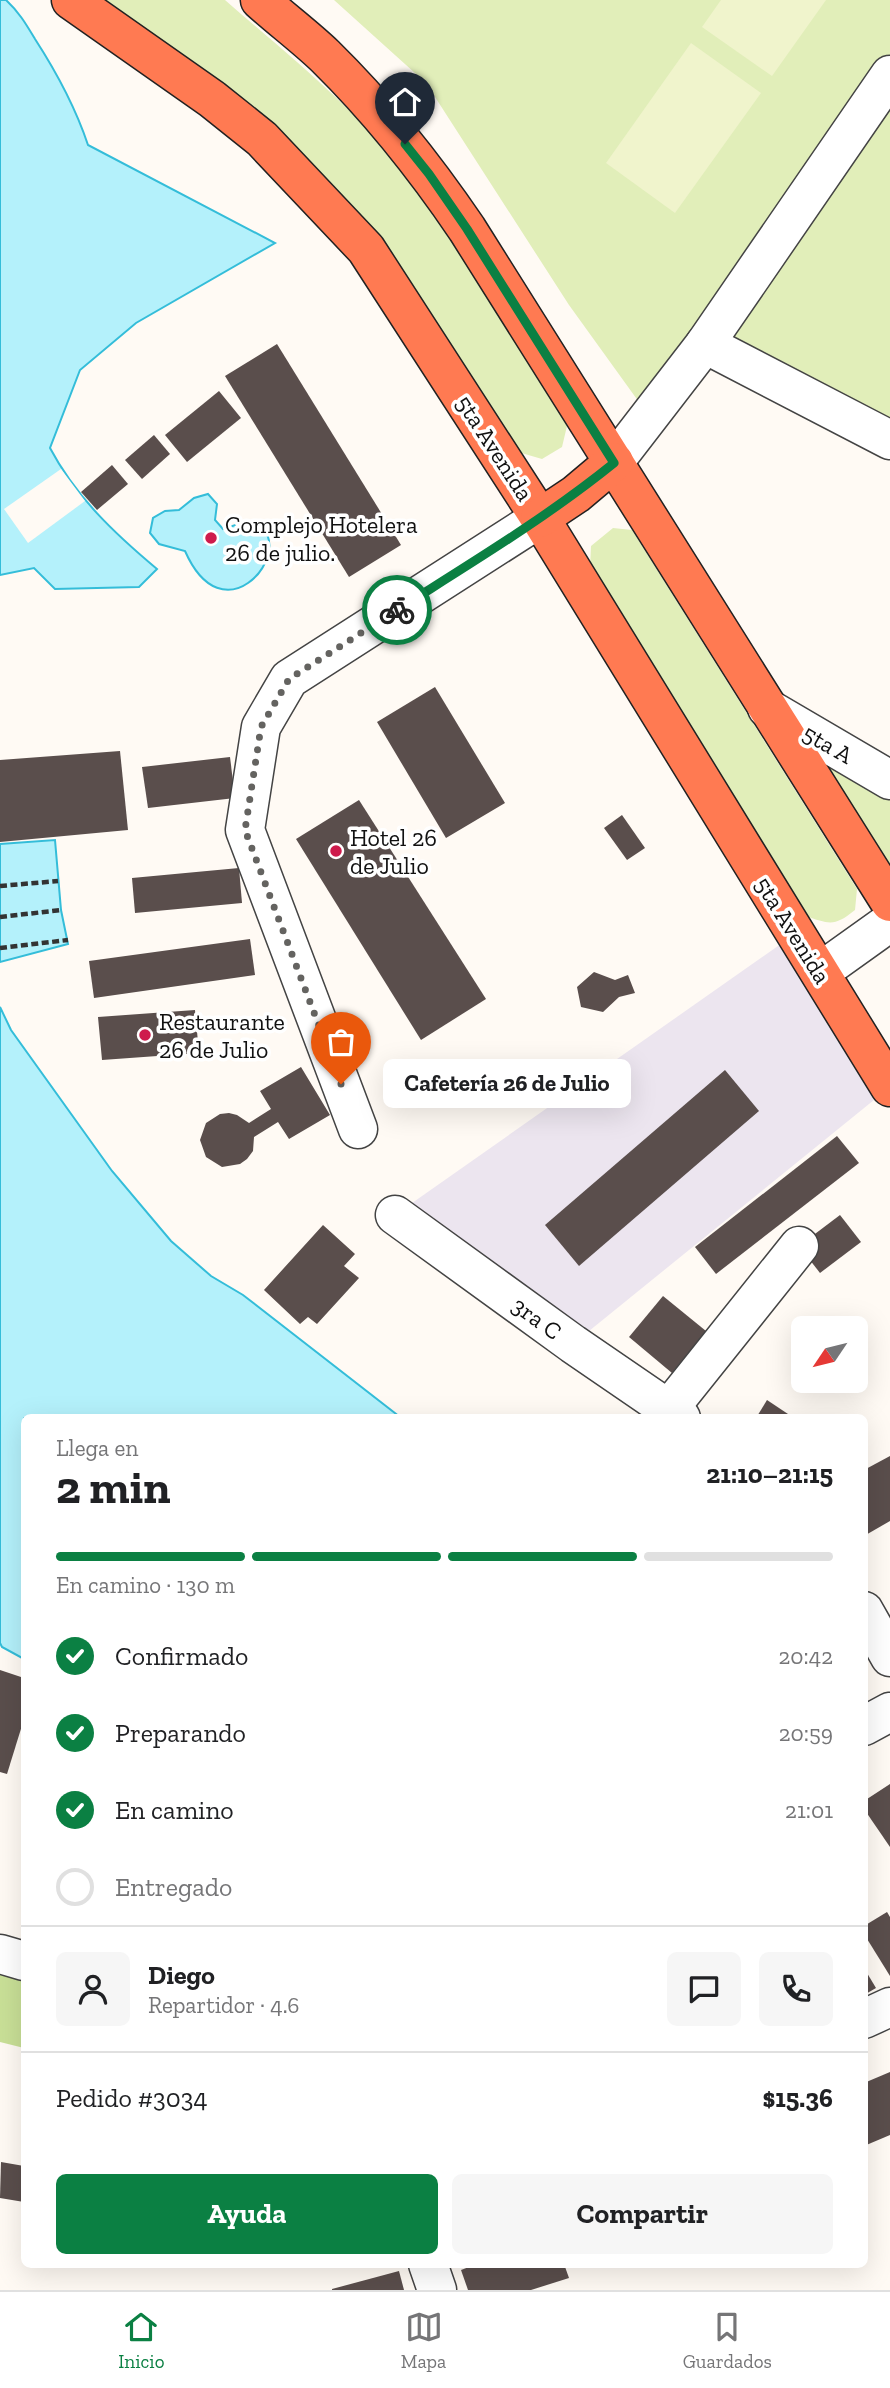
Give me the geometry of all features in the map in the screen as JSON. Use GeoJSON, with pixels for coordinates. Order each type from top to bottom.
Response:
{"type":"FeatureCollection","features":[{"type":"Feature","properties":{"kind":"highway","name":"5ta Avenida"},"geometry":{"type":"LineString","coordinates":[[71,0],[212,99],[262,139],[366,249],[540,518],[890,1087]]}},
{"type":"Feature","properties":{"kind":"highway"},"geometry":{"type":"LineString","coordinates":[[260,0],[324,55],[393,128],[429,174],[467,229],[890,902]]}},
{"type":"Feature","properties":{"kind":"highway"},"geometry":{"type":"LineString","coordinates":[[540,518],[576,494],[614,463]]}},
{"type":"Feature","properties":{"kind":"street"},"geometry":{"type":"LineString","coordinates":[[614,463],[705,344],[890,75]]}},
{"type":"Feature","properties":{"kind":"street"},"geometry":{"type":"LineString","coordinates":[[705,344],[890,439]]}},
{"type":"Feature","properties":{"kind":"street"},"geometry":{"type":"LineString","coordinates":[[358,1129],[245,830],[261,727],[289,679],[540,518]]}},
{"type":"Feature","properties":{"kind":"street","name":"5ta A"},"geometry":{"type":"LineString","coordinates":[[767,708],[890,780]]}},
{"type":"Feature","properties":{"kind":"street"},"geometry":{"type":"LineString","coordinates":[[820,972],[890,922]]}},
{"type":"Feature","properties":{"kind":"street","name":"3ra C"},"geometry":{"type":"LineString","coordinates":[[395,1215],[675,1414]]}},
{"type":"Feature","properties":{"kind":"street"},"geometry":{"type":"LineString","coordinates":[[675,1414],[799,1246]]}},
{"type":"Feature","properties":{"kind":"street"},"geometry":{"type":"LineString","coordinates":[[868,1618],[890,1657]]}},
{"type":"Feature","properties":{"kind":"street"},"geometry":{"type":"LineString","coordinates":[[868,1724],[890,1712]]}},
{"type":"Feature","properties":{"kind":"street"},"geometry":{"type":"LineString","coordinates":[[0,1954],[21,1960]]}},
{"type":"Feature","properties":{"kind":"street"},"geometry":{"type":"LineString","coordinates":[[868,2017],[890,2007]]}},
{"type":"Feature","properties":{"kind":"street"},"geometry":{"type":"LineString","coordinates":[[429,2268],[437,2290]]}},
{"type":"Feature","properties":{"kind":"path"},"geometry":{"type":"LineString","coordinates":[[0,886],[58,881]]}},
{"type":"Feature","properties":{"kind":"path"},"geometry":{"type":"LineString","coordinates":[[0,917],[61,910]]}},
{"type":"Feature","properties":{"kind":"path"},"geometry":{"type":"LineString","coordinates":[[0,948],[68,940]]}},
{"type":"Feature","properties":{"kind":"shaded area"},"geometry":{"type":"Polygon","coordinates":[[[795,934],[890,1087],[573,1344],[395,1215],[795,934]]]}},
{"type":"Feature","properties":{"kind":"green space"},"geometry":{"type":"Polygon","coordinates":[[[105,0],[225,0],[343,104],[405,174],[469,267],[567,426],[562,447],[542,459],[518,452],[287,138],[224,83],[105,0]]]}},
{"type":"Feature","properties":{"kind":"green space"},"geometry":{"type":"Polygon","coordinates":[[[334,0],[890,0],[890,440],[705,344],[649,416],[569,305],[426,83],[334,0]]]}},
{"type":"Feature","properties":{"kind":"green space"},"geometry":{"type":"Polygon","coordinates":[[[721,0],[826,0],[772,76],[702,27],[721,0]]]}},
{"type":"Feature","properties":{"kind":"green space"},"geometry":{"type":"Polygon","coordinates":[[[691,43],[761,93],[675,213],[606,163],[691,43]]]}},
{"type":"Feature","properties":{"kind":"green space"},"geometry":{"type":"Polygon","coordinates":[[[613,528],[632,530],[857,889],[855,910],[842,919],[826,922],[805,916],[590,568],[591,546],[613,528]]]}},
{"type":"Feature","properties":{"kind":"green space"},"geometry":{"type":"Polygon","coordinates":[[[767,708],[890,780],[890,902],[767,708]]]}},
{"type":"Feature","properties":{"kind":"green space"},"geometry":{"type":"Polygon","coordinates":[[[0,1954],[21,1960],[21,2047],[0,2042],[0,1954]]]}},
{"type":"Feature","properties":{"kind":"water"},"geometry":{"type":"Polygon","coordinates":[[[0,0],[6,0],[15,9],[43,52],[71,103],[88,145],[275,243],[136,323],[80,370],[50,448],[72,483],[97,513],[157,569],[139,587],[55,589],[34,568],[0,575],[0,0]]]}},
{"type":"Feature","properties":{"kind":"water","name":"Complejo Hotelera 26 de julio."},"geometry":{"type":"Polygon","coordinates":[[[208,494],[217,504],[215,520],[223,529],[248,521],[263,529],[269,542],[268,556],[260,571],[248,583],[233,589],[217,588],[200,576],[185,551],[159,544],[150,533],[153,518],[165,511],[179,510],[194,498],[208,494]]]}},
{"type":"Feature","properties":{"kind":"water"},"geometry":{"type":"Polygon","coordinates":[[[55,840],[61,910],[68,944],[0,962],[0,844],[55,840]]]}},
{"type":"Feature","properties":{"kind":"water"},"geometry":{"type":"Polygon","coordinates":[[[0,1007],[11,1030],[112,1171],[171,1241],[211,1276],[243,1295],[396,1414],[21,1414],[21,1657],[2,1647],[0,1007]]]}},
{"type":"Feature","properties":{"kind":"pier"},"geometry":{"type":"Polygon","coordinates":[[[61,469],[85,501],[28,543],[4,509],[61,469]]]}},
{"type":"Feature","properties":{"kind":"building"},"geometry":{"type":"Polygon","coordinates":[[[277,344],[401,545],[349,577],[225,376],[277,344]]]}},
{"type":"Feature","properties":{"kind":"building"},"geometry":{"type":"Polygon","coordinates":[[[219,391],[241,418],[187,462],[165,435],[219,391]]]}},
{"type":"Feature","properties":{"kind":"building"},"geometry":{"type":"Polygon","coordinates":[[[154,435],[170,454],[142,479],[125,460],[154,435]]]}},
{"type":"Feature","properties":{"kind":"building"},"geometry":{"type":"Polygon","coordinates":[[[112,465],[128,484],[97,510],[81,492],[112,465]]]}},
{"type":"Feature","properties":{"kind":"building"},"geometry":{"type":"Polygon","coordinates":[[[435,687],[505,803],[446,838],[377,722],[435,687]]]}},
{"type":"Feature","properties":{"kind":"building"},"geometry":{"type":"Polygon","coordinates":[[[120,751],[128,830],[0,842],[0,760],[120,751]]]}},
{"type":"Feature","properties":{"kind":"building"},"geometry":{"type":"Polygon","coordinates":[[[230,757],[235,798],[148,808],[142,767],[230,757]]]}},
{"type":"Feature","properties":{"kind":"building"},"geometry":{"type":"Polygon","coordinates":[[[359,800],[486,999],[421,1040],[296,839],[359,800]]]}},
{"type":"Feature","properties":{"kind":"building"},"geometry":{"type":"Polygon","coordinates":[[[622,815],[645,848],[627,860],[604,828],[622,815]]]}},
{"type":"Feature","properties":{"kind":"building"},"geometry":{"type":"Polygon","coordinates":[[[239,868],[242,903],[135,913],[132,878],[239,868]]]}},
{"type":"Feature","properties":{"kind":"building"},"geometry":{"type":"Polygon","coordinates":[[[250,939],[255,975],[94,998],[89,961],[250,939]]]}},
{"type":"Feature","properties":{"kind":"building"},"geometry":{"type":"Polygon","coordinates":[[[594,972],[615,980],[628,975],[635,993],[619,997],[603,1012],[581,1007],[577,987],[594,972]]]}},
{"type":"Feature","properties":{"kind":"building"},"geometry":{"type":"Polygon","coordinates":[[[195,1010],[199,1053],[102,1060],[98,1017],[195,1010]]]}},
{"type":"Feature","properties":{"kind":"building"},"geometry":{"type":"Polygon","coordinates":[[[301,1067],[330,1115],[289,1139],[278,1122],[254,1137],[253,1151],[240,1164],[222,1167],[206,1157],[200,1140],[206,1123],[220,1114],[229,1113],[249,1123],[271,1109],[260,1091],[301,1067]]]}},
{"type":"Feature","properties":{"kind":"building"},"geometry":{"type":"Polygon","coordinates":[[[725,1070],[759,1111],[579,1266],[545,1225],[725,1070]]]}},
{"type":"Feature","properties":{"kind":"building"},"geometry":{"type":"Polygon","coordinates":[[[837,1136],[859,1163],[716,1274],[695,1247],[837,1136]]]}},
{"type":"Feature","properties":{"kind":"building"},"geometry":{"type":"Polygon","coordinates":[[[840,1215],[861,1242],[820,1273],[799,1246],[840,1215]]]}},
{"type":"Feature","properties":{"kind":"building"},"geometry":{"type":"Polygon","coordinates":[[[323,1225],[355,1254],[344,1266],[359,1278],[317,1324],[308,1317],[300,1324],[264,1290],[323,1225]]]}},
{"type":"Feature","properties":{"kind":"building"},"geometry":{"type":"Polygon","coordinates":[[[663,1296],[706,1331],[672,1373],[629,1337],[663,1296]]]}},
{"type":"Feature","properties":{"kind":"building"},"geometry":{"type":"Polygon","coordinates":[[[767,1400],[788,1414],[758,1414],[767,1400]]]}},
{"type":"Feature","properties":{"kind":"building"},"geometry":{"type":"Polygon","coordinates":[[[890,1456],[890,1521],[868,1534],[868,1468],[890,1456]]]}},
{"type":"Feature","properties":{"kind":"building"},"geometry":{"type":"Polygon","coordinates":[[[0,1670],[21,1677],[21,1729],[7,1774],[0,1772],[0,1670]]]}},
{"type":"Feature","properties":{"kind":"building"},"geometry":{"type":"Polygon","coordinates":[[[890,1784],[890,1847],[868,1815],[868,1798],[890,1784]]]}},
{"type":"Feature","properties":{"kind":"building"},"geometry":{"type":"Polygon","coordinates":[[[887,1912],[890,1917],[890,1976],[868,1940],[868,1924],[887,1912]]]}},
{"type":"Feature","properties":{"kind":"building"},"geometry":{"type":"Polygon","coordinates":[[[868,1975],[876,1988],[868,1993],[868,1975]]]}},
{"type":"Feature","properties":{"kind":"building"},"geometry":{"type":"Polygon","coordinates":[[[890,2072],[890,2135],[868,2144],[868,2081],[890,2072]]]}},
{"type":"Feature","properties":{"kind":"building"},"geometry":{"type":"Polygon","coordinates":[[[1,2162],[21,2165],[21,2202],[0,2198],[1,2162]]]}},
{"type":"Feature","properties":{"kind":"building"},"geometry":{"type":"Polygon","coordinates":[[[565,2268],[569,2278],[531,2290],[468,2290],[461,2270],[565,2268]]]}},
{"type":"Feature","properties":{"kind":"building"},"geometry":{"type":"Polygon","coordinates":[[[399,2271],[404,2290],[332,2290],[332,2289],[399,2271]]]}},
{"type":"Feature","properties":{"kind":"way so far"},"geometry":{"type":"LineString","coordinates":[[341,1084],[245,830],[261,727],[289,679],[397,610]]}},
{"type":"Feature","properties":{"kind":"place","name":"Complejo Hotelera 26 de julio."},"geometry":{"type":"Point","coordinates":[211,538]}},
{"type":"Feature","properties":{"kind":"place","name":"Hotel 26 de Julio"},"geometry":{"type":"Point","coordinates":[336,851]}},
{"type":"Feature","properties":{"kind":"place","name":"Restaurante 26 de Julio"},"geometry":{"type":"Point","coordinates":[145,1035]}},
{"type":"Feature","properties":{"kind":"place","name":"Cafetería 26 de Julio"},"geometry":{"type":"Point","coordinates":[341,1084]}},
{"type":"Feature","properties":{"kind":"route"},"geometry":{"type":"LineString","coordinates":[[397,610],[576,494],[614,463],[467,229],[405,144]]}}]}
